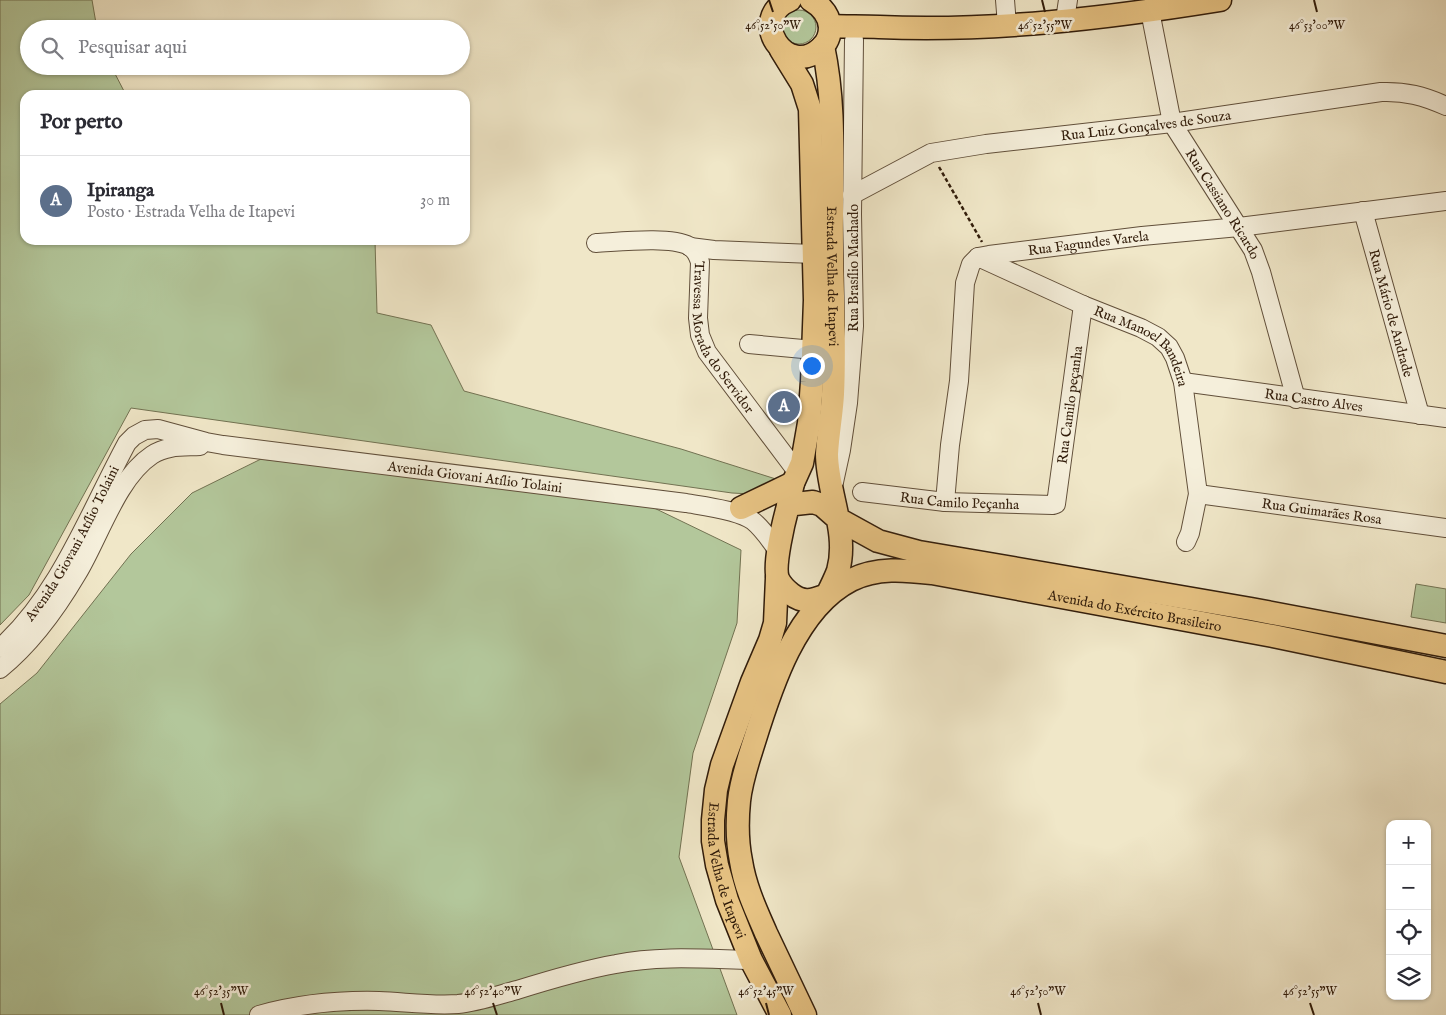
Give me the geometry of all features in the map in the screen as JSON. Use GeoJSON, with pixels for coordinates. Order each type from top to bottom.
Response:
{"type":"FeatureCollection","features":[{"type":"Feature","properties":{"kind":"main road","name":"Estrada Velha de Itapevi"},"geometry":{"type":"LineString","coordinates":[[762,0],[772,20],[772,36],[802,84],[810,109],[815,300],[814,350],[809,423],[802,463],[778,551],[775,623],[722,765],[716,790],[713,841],[717,865],[727,900],[751,960],[780,1015]]}},
{"type":"Feature","properties":{"kind":"main road"},"geometry":{"type":"LineString","coordinates":[[772,20],[779,6],[790,0]]}},
{"type":"Feature","properties":{"kind":"main road","name":"Estrada Velha de Itapevi"},"geometry":{"type":"LineString","coordinates":[[805,1015],[750,897],[741,863],[737,833],[739,800],[744,777],[767,700],[792,642],[807,618],[827,595],[838,570],[840,556],[838,519],[827,470],[834,362],[833,129],[826,38],[828,18],[818,4],[810,0]]}},
{"type":"Feature","properties":{"kind":"main road"},"geometry":{"type":"LineString","coordinates":[[781,50],[801,57],[809,55],[826,38],[893,28],[1007,25],[1067,10],[1150,11],[1210,1]]}},
{"type":"Feature","properties":{"kind":"main road"},"geometry":{"type":"LineString","coordinates":[[826,38],[837,44],[893,28]]}},
{"type":"Feature","properties":{"kind":"main road"},"geometry":{"type":"LineString","coordinates":[[733,509],[793,491]]}},
{"type":"Feature","properties":{"kind":"main road","name":"Avenida do Exército Brasileiro"},"geometry":{"type":"LineString","coordinates":[[793,491],[822,505],[838,519],[878,541],[919,552],[1241,607],[1446,646]]}},
{"type":"Feature","properties":{"kind":"main road","name":"Avenida do Exército Brasileiro"},"geometry":{"type":"LineString","coordinates":[[827,595],[851,580],[872,572],[897,570],[932,574],[1273,636],[1446,672]]}},
{"type":"Feature","properties":{"kind":"main road"},"geometry":{"type":"LineString","coordinates":[[777,578],[785,589],[799,599],[810,602],[827,595]]}},
{"type":"Feature","properties":{"kind":"street"},"geometry":{"type":"LineString","coordinates":[[1005,0],[1007,25]]}},
{"type":"Feature","properties":{"kind":"street","name":"Rua Cassiano Ricardo"},"geometry":{"type":"LineString","coordinates":[[1150,11],[1172,123],[1253,250],[1296,399]]}},
{"type":"Feature","properties":{"kind":"street","name":"Rua Brasílio Machado"},"geometry":{"type":"LineString","coordinates":[[834,495],[834,478],[841,450],[848,403],[854,326],[852,195],[854,40]]}},
{"type":"Feature","properties":{"kind":"street","name":"Rua Luiz Gonçalves de Souza"},"geometry":{"type":"LineString","coordinates":[[852,195],[931,153],[986,144],[1172,123],[1381,92],[1410,93],[1446,106]]}},
{"type":"Feature","properties":{"kind":"street","name":"Rua Fagundes Varela"},"geometry":{"type":"LineString","coordinates":[[983,256],[1446,201]]}},
{"type":"Feature","properties":{"kind":"street","name":"Rua Mário de Andrade"},"geometry":{"type":"LineString","coordinates":[[1363,211],[1420,415]]}},
{"type":"Feature","properties":{"kind":"street","name":"Travessa Morada do Servidor"},"geometry":{"type":"LineString","coordinates":[[596,243],[668,241],[714,250],[814,254]]}},
{"type":"Feature","properties":{"kind":"street","name":"Travessa Morada do Servidor"},"geometry":{"type":"LineString","coordinates":[[690,246],[697,254],[700,262],[698,318],[700,335],[707,352],[793,491]]}},
{"type":"Feature","properties":{"kind":"street"},"geometry":{"type":"LineString","coordinates":[[945,502],[950,445],[959,381],[965,283],[971,264],[983,256]]}},
{"type":"Feature","properties":{"kind":"street","name":"Rua Manoel Bandeira"},"geometry":{"type":"LineString","coordinates":[[983,256],[1084,305],[1141,328],[1158,337],[1169,347],[1183,382],[1198,494],[1190,533],[1186,542]]}},
{"type":"Feature","properties":{"kind":"street","name":"Rua Camilo peçanha"},"geometry":{"type":"LineString","coordinates":[[1056,504],[1084,305]]}},
{"type":"Feature","properties":{"kind":"street"},"geometry":{"type":"LineString","coordinates":[[749,344],[814,350]]}},
{"type":"Feature","properties":{"kind":"street","name":"Rua Castro Alves"},"geometry":{"type":"LineString","coordinates":[[1183,382],[1296,399],[1446,418]]}},
{"type":"Feature","properties":{"kind":"street","name":"Avenida Giovani Atílio Tolaini"},"geometry":{"type":"LineString","coordinates":[[0,648],[13,636],[36,608],[57,578],[123,450],[134,436],[145,430],[158,429],[224,445],[733,509],[751,519],[762,529],[778,551]]}},
{"type":"Feature","properties":{"kind":"street","name":"Avenida Giovani Atílio Tolaini"},"geometry":{"type":"LineString","coordinates":[[0,669],[28,641],[52,611],[78,574],[123,486],[150,456],[160,450],[174,447],[224,445]]}},
{"type":"Feature","properties":{"kind":"street","name":"Rua Camilo Peçanha"},"geometry":{"type":"LineString","coordinates":[[862,492],[945,502],[1056,504]]}},
{"type":"Feature","properties":{"kind":"street","name":"Rua Guimarães Rosa"},"geometry":{"type":"LineString","coordinates":[[1198,494],[1446,528]]}},
{"type":"Feature","properties":{"kind":"street"},"geometry":{"type":"LineString","coordinates":[[259,1015],[288,1007],[336,1001],[459,1004],[477,1001],[617,963],[656,958],[751,960]]}},
{"type":"Feature","properties":{"kind":"path"},"geometry":{"type":"LineString","coordinates":[[931,153],[983,256]]}},
{"type":"Feature","properties":{"kind":"green space"},"geometry":{"type":"Polygon","coordinates":[[[0,0],[92,0],[95,20],[20,20],[20,75],[116,75],[123,90],[20,90],[20,245],[375,245],[377,313],[431,325],[464,391],[681,449],[779,480],[751,494],[732,493],[131,408],[29,595],[0,625],[0,0]]]}},
{"type":"Feature","properties":{"kind":"green space"},"geometry":{"type":"Polygon","coordinates":[[[799,10],[806,11],[811,15],[815,20],[815,34],[811,39],[806,43],[799,44],[792,43],[787,39],[783,34],[782,27],[783,20],[787,15],[792,11],[799,10]]]}},
{"type":"Feature","properties":{"kind":"green space"},"geometry":{"type":"Polygon","coordinates":[[[261,459],[650,506],[741,550],[737,623],[693,753],[679,857],[737,1015],[0,1015],[0,704],[37,673],[131,554],[192,493],[261,459]]]}},
{"type":"Feature","properties":{"kind":"green space"},"geometry":{"type":"Polygon","coordinates":[[[1416,584],[1446,589],[1446,623],[1411,617],[1416,584]]]}},
{"type":"Feature","properties":{"kind":"place","name":"Ipiranga"},"geometry":{"type":"Point","coordinates":[784,407]}}]}
